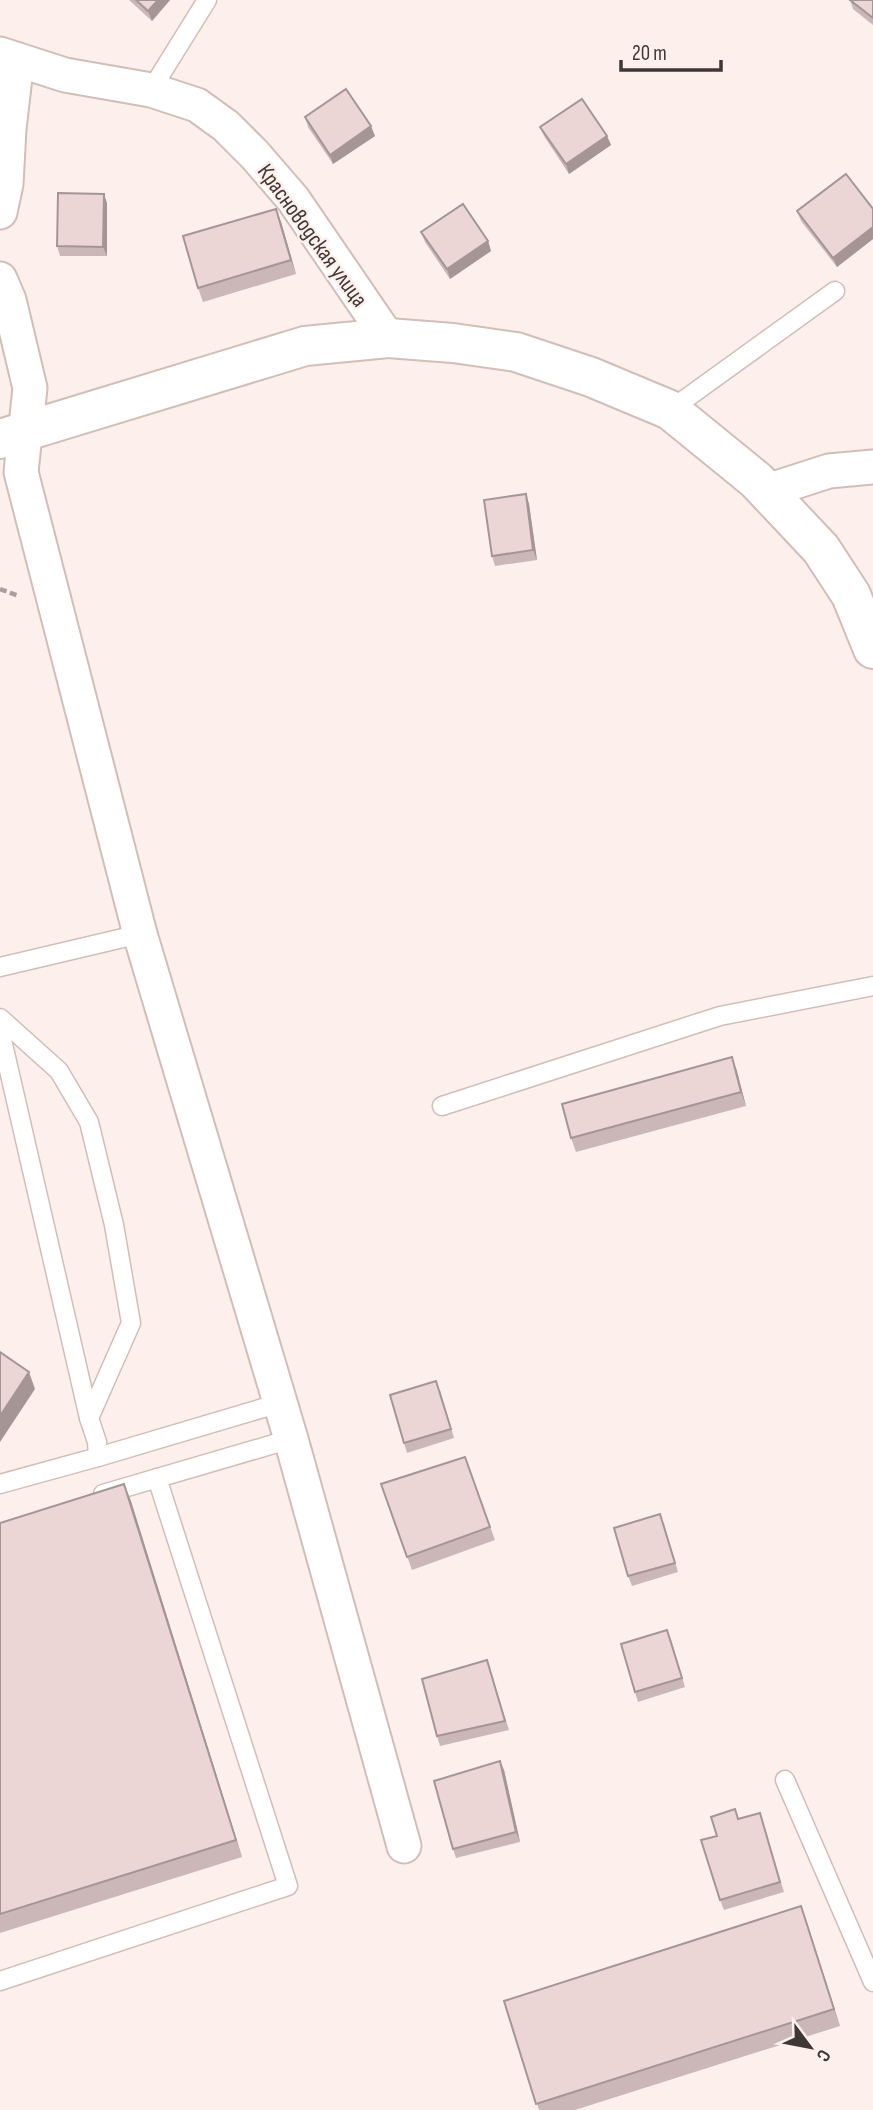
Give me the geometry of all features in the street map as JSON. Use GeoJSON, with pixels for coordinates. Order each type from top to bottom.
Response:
{"type":"FeatureCollection","features":[{"type":"Feature","properties":{"kind":"street","name":"Красноводская улица"},"geometry":{"type":"LineString","coordinates":[[8,57],[65,75],[151,90],[197,105],[226,126],[293,199],[388,338]]}},
{"type":"Feature","properties":{"kind":"street"},"geometry":{"type":"LineString","coordinates":[[0,212],[6,184],[9,129],[8,57]]}},
{"type":"Feature","properties":{"kind":"street"},"geometry":{"type":"LineString","coordinates":[[0,279],[9,300],[30,388],[14,435],[21,472],[140,934],[291,1439],[404,1846]]}},
{"type":"Feature","properties":{"kind":"street"},"geometry":{"type":"LineString","coordinates":[[14,435],[305,346],[388,338],[453,342],[516,352],[591,377],[670,410],[767,491],[821,549],[851,595],[873,649]]}},
{"type":"Feature","properties":{"kind":"street"},"geometry":{"type":"LineString","coordinates":[[767,491],[829,471],[873,467]]}},
{"type":"Feature","properties":{"kind":"street"},"geometry":{"type":"LineString","coordinates":[[767,491],[873,489]]}},
{"type":"Feature","properties":{"kind":"lane"},"geometry":{"type":"LineString","coordinates":[[151,90],[207,0]]}},
{"type":"Feature","properties":{"kind":"lane"},"geometry":{"type":"LineString","coordinates":[[670,410],[835,291]]}},
{"type":"Feature","properties":{"kind":"lane"},"geometry":{"type":"LineString","coordinates":[[0,967],[140,934]]}},
{"type":"Feature","properties":{"kind":"lane"},"geometry":{"type":"LineString","coordinates":[[442,1106],[720,1016],[873,986]]}},
{"type":"Feature","properties":{"kind":"lane"},"geometry":{"type":"LineString","coordinates":[[0,1018],[59,1071],[89,1122],[114,1225],[131,1323],[89,1419]]}},
{"type":"Feature","properties":{"kind":"lane"},"geometry":{"type":"LineString","coordinates":[[0,1031],[89,1419],[97,1443],[98,1457]]}},
{"type":"Feature","properties":{"kind":"lane"},"geometry":{"type":"LineString","coordinates":[[0,1484],[280,1403]]}},
{"type":"Feature","properties":{"kind":"lane"},"geometry":{"type":"LineString","coordinates":[[92,1497],[291,1439]]}},
{"type":"Feature","properties":{"kind":"lane"},"geometry":{"type":"LineString","coordinates":[[0,1981],[288,1886],[157,1478]]}},
{"type":"Feature","properties":{"kind":"lane"},"geometry":{"type":"LineString","coordinates":[[785,1780],[873,1982]]}},
{"type":"Feature","properties":{"kind":"building"},"geometry":{"type":"Polygon","coordinates":[[[136,0],[158,0],[148,11],[136,0]]]}},
{"type":"Feature","properties":{"kind":"building"},"geometry":{"type":"Polygon","coordinates":[[[850,0],[873,0],[873,18],[850,0]]]}},
{"type":"Feature","properties":{"kind":"building"},"geometry":{"type":"Polygon","coordinates":[[[346,89],[371,126],[330,155],[305,117],[346,89]]]}},
{"type":"Feature","properties":{"kind":"building"},"geometry":{"type":"Polygon","coordinates":[[[582,99],[607,136],[566,164],[540,127],[582,99]]]}},
{"type":"Feature","properties":{"kind":"building"},"geometry":{"type":"Polygon","coordinates":[[[846,174],[873,209],[873,227],[833,258],[797,211],[846,174]]]}},
{"type":"Feature","properties":{"kind":"building"},"geometry":{"type":"Polygon","coordinates":[[[58,193],[104,194],[103,247],[57,246],[58,193]]]}},
{"type":"Feature","properties":{"kind":"building"},"geometry":{"type":"Polygon","coordinates":[[[463,204],[488,241],[447,269],[421,232],[463,204]]]}},
{"type":"Feature","properties":{"kind":"building"},"geometry":{"type":"Polygon","coordinates":[[[276,209],[291,260],[198,288],[183,236],[276,209]]]}},
{"type":"Feature","properties":{"kind":"building"},"geometry":{"type":"Polygon","coordinates":[[[526,494],[533,550],[492,556],[484,500],[526,494]]]}},
{"type":"Feature","properties":{"kind":"building"},"geometry":{"type":"Polygon","coordinates":[[[732,1057],[741,1092],[571,1138],[562,1104],[732,1057]]]}},
{"type":"Feature","properties":{"kind":"building"},"geometry":{"type":"Polygon","coordinates":[[[0,1352],[29,1372],[0,1416],[0,1352]]]}},
{"type":"Feature","properties":{"kind":"building"},"geometry":{"type":"Polygon","coordinates":[[[436,1381],[451,1429],[404,1443],[390,1395],[436,1381]]]}},
{"type":"Feature","properties":{"kind":"building"},"geometry":{"type":"Polygon","coordinates":[[[465,1457],[490,1527],[407,1557],[381,1484],[465,1457]]]}},
{"type":"Feature","properties":{"kind":"building"},"geometry":{"type":"Polygon","coordinates":[[[124,1484],[236,1840],[0,1914],[0,1523],[124,1484]]]}},
{"type":"Feature","properties":{"kind":"building"},"geometry":{"type":"Polygon","coordinates":[[[660,1514],[675,1563],[628,1576],[614,1528],[660,1514]]]}},
{"type":"Feature","properties":{"kind":"building"},"geometry":{"type":"Polygon","coordinates":[[[667,1630],[682,1678],[635,1692],[621,1644],[667,1630]]]}},
{"type":"Feature","properties":{"kind":"building"},"geometry":{"type":"Polygon","coordinates":[[[487,1660],[505,1721],[437,1736],[422,1679],[487,1660]]]}},
{"type":"Feature","properties":{"kind":"building"},"geometry":{"type":"Polygon","coordinates":[[[500,1761],[516,1832],[453,1849],[434,1781],[500,1761]]]}},
{"type":"Feature","properties":{"kind":"building"},"geometry":{"type":"Polygon","coordinates":[[[735,1809],[738,1819],[760,1813],[780,1882],[720,1900],[701,1840],[717,1836],[711,1817],[735,1809]]]}},
{"type":"Feature","properties":{"kind":"building"},"geometry":{"type":"Polygon","coordinates":[[[801,1906],[834,2009],[536,2104],[504,2001],[801,1906]]]}}]}
